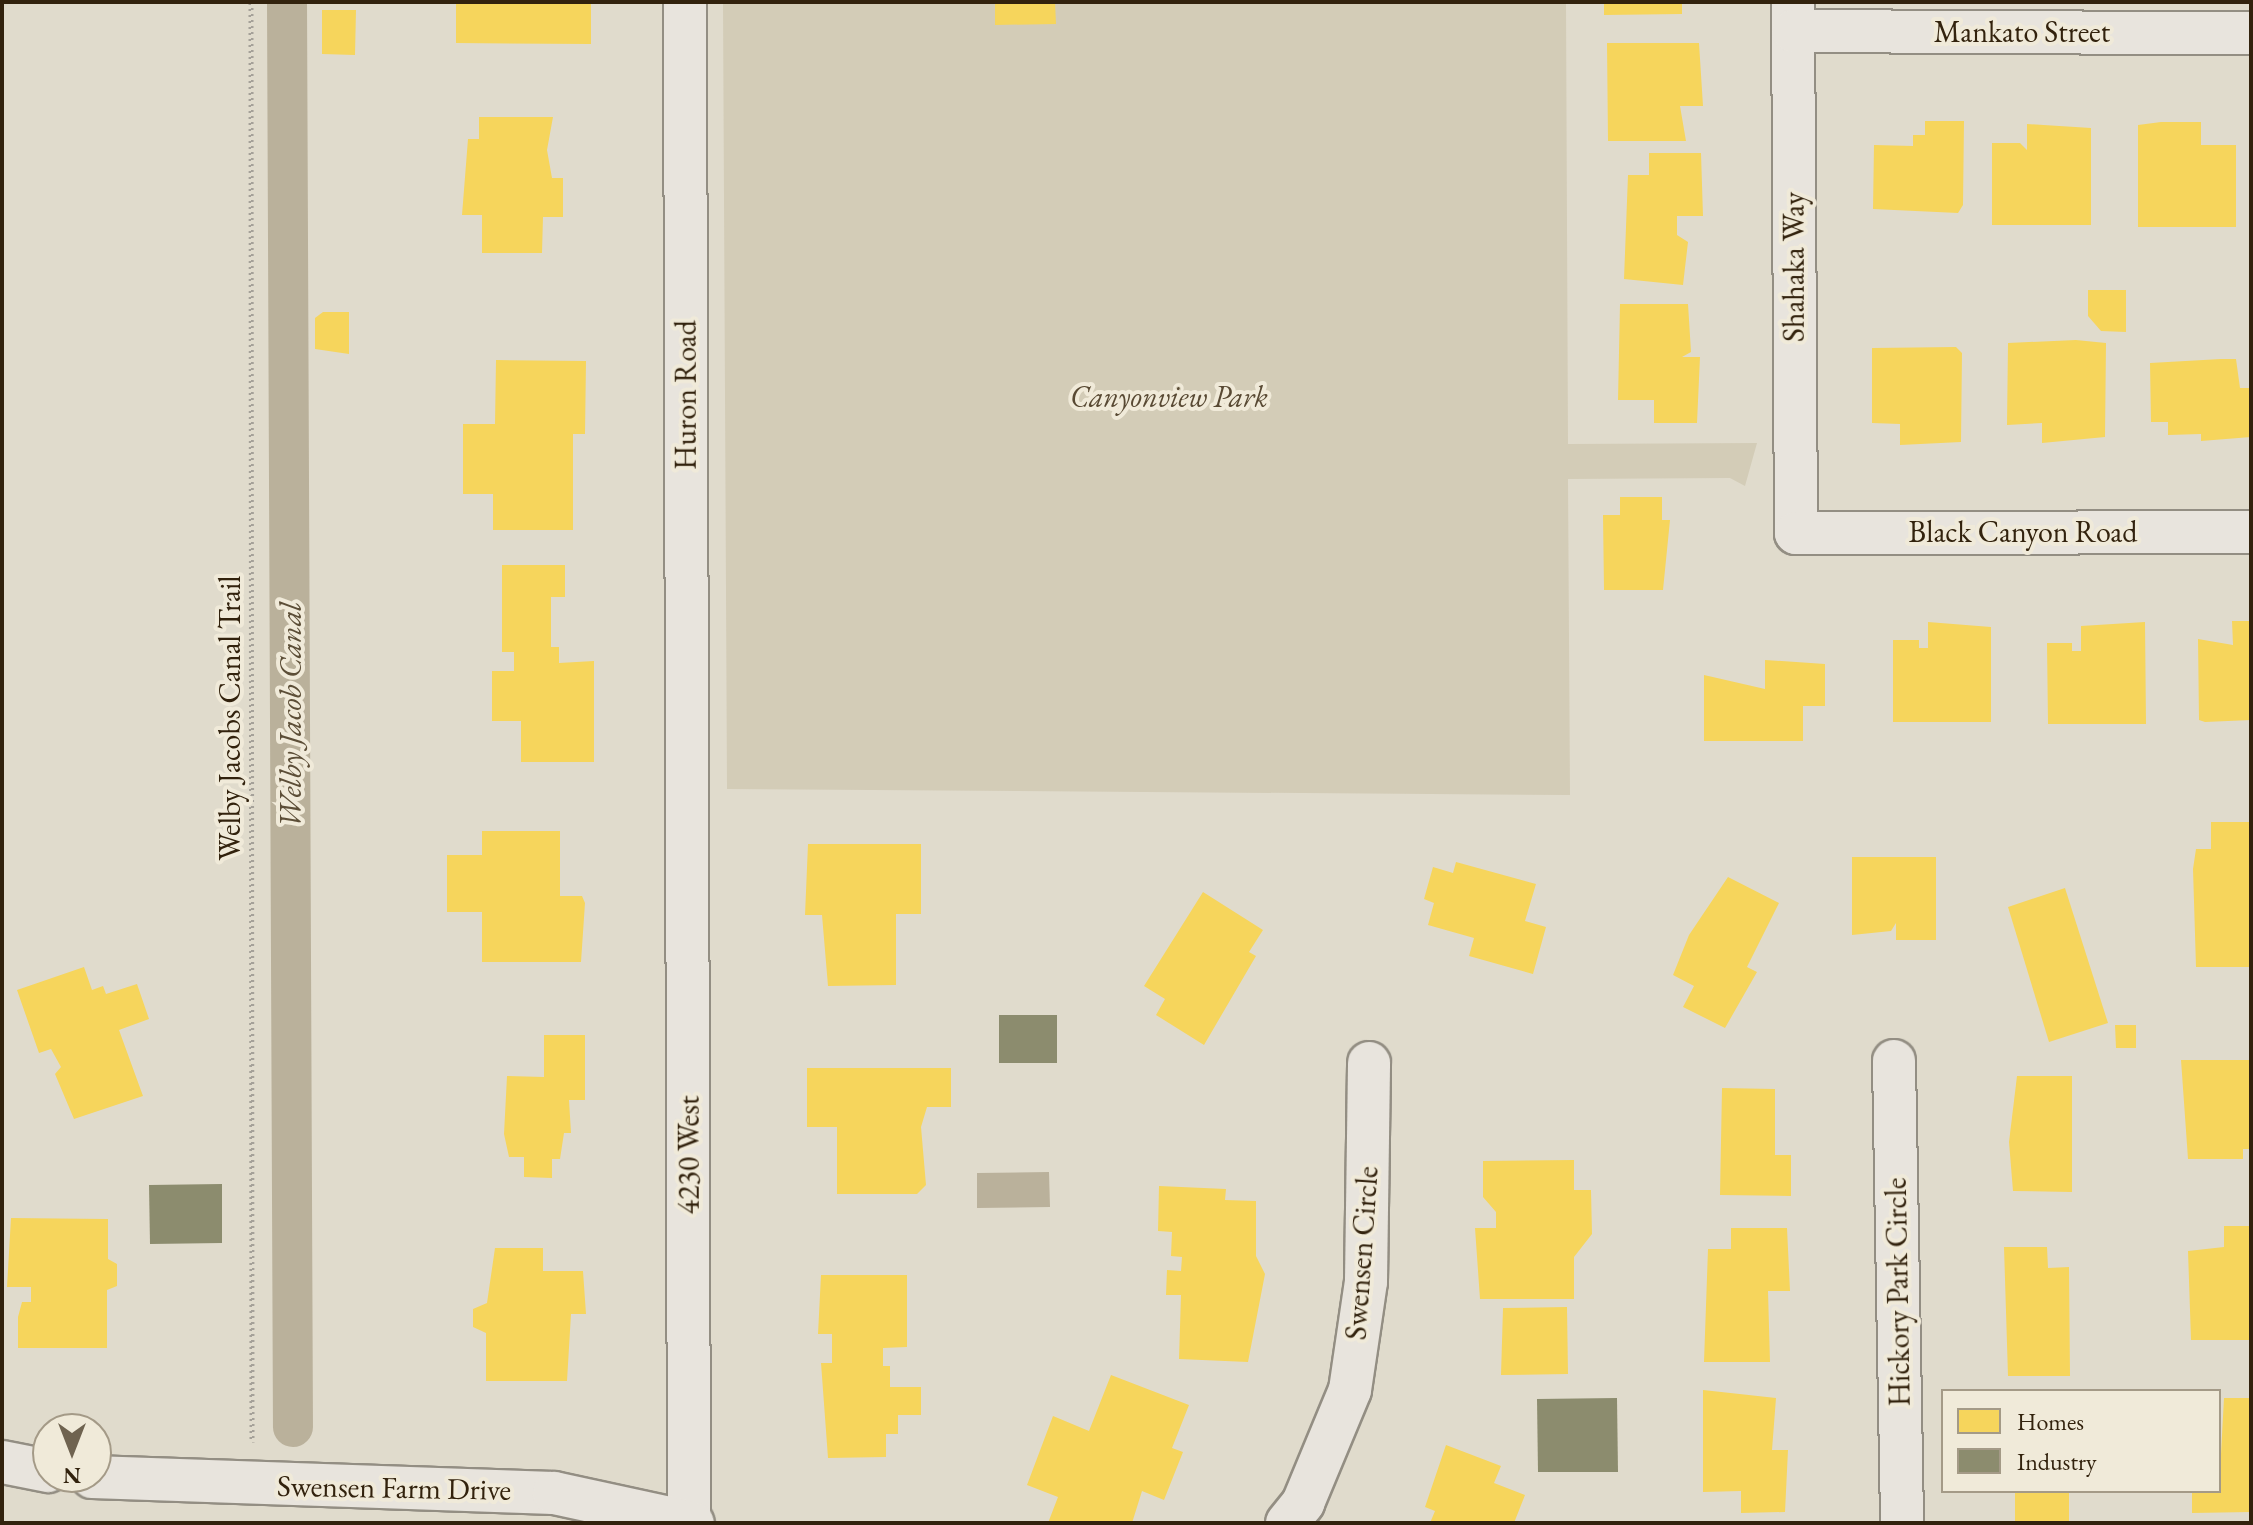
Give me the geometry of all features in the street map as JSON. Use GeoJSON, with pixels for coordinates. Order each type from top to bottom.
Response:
{"type":"FeatureCollection","features":[{"type":"Feature","properties":{"kind":"street","name":"Huron Road"},"geometry":{"type":"LineString","coordinates":[[685,2],[689,789]]}},
{"type":"Feature","properties":{"kind":"street","name":"Mankato Street"},"geometry":{"type":"LineString","coordinates":[[1793,17],[2251,33]]}},
{"type":"Feature","properties":{"kind":"street","name":"Shahaka Way"},"geometry":{"type":"LineString","coordinates":[[1793,17],[1796,533]]}},
{"type":"Feature","properties":{"kind":"street","name":"Black Canyon Road"},"geometry":{"type":"LineString","coordinates":[[1796,533],[2251,532]]}},
{"type":"Feature","properties":{"kind":"street","name":"4230 West"},"geometry":{"type":"LineString","coordinates":[[689,789],[691,1522]]}},
{"type":"Feature","properties":{"kind":"street","name":"Hickory Park Circle"},"geometry":{"type":"LineString","coordinates":[[1894,1061],[1902,1523]]}},
{"type":"Feature","properties":{"kind":"street","name":"Swensen Circle"},"geometry":{"type":"LineString","coordinates":[[1287,1523],[1303,1503],[1350,1390],[1366,1281],[1369,1063]]}},
{"type":"Feature","properties":{"kind":"street"},"geometry":{"type":"LineString","coordinates":[[2,1462],[32,1468]]}},
{"type":"Feature","properties":{"kind":"street","name":"Swensen Farm Drive"},"geometry":{"type":"LineString","coordinates":[[112,1478],[554,1493],[691,1522]]}},
{"type":"Feature","properties":{"kind":"path","name":"Welby Jacobs Canal Trail"},"geometry":{"type":"LineString","coordinates":[[251,2],[252,1433]]}},
{"type":"Feature","properties":{"kind":"green space","name":"Canyonview Park"},"geometry":{"type":"Polygon","coordinates":[[[723,2],[1566,2],[1568,444],[1757,443],[1745,486],[1730,478],[1568,479],[1570,795],[727,789],[723,2]]]}},
{"type":"Feature","properties":{"kind":"shaded area"},"geometry":{"type":"Polygon","coordinates":[[[1049,1172],[1050,1207],[977,1208],[977,1173],[1049,1172]]]}},
{"type":"Feature","properties":{"kind":"building: Homes"},"geometry":{"type":"Polygon","coordinates":[[[456,2],[591,2],[591,44],[456,43],[456,2]]]}},
{"type":"Feature","properties":{"kind":"building: Homes"},"geometry":{"type":"Polygon","coordinates":[[[995,2],[1055,2],[1056,24],[995,25],[995,2]]]}},
{"type":"Feature","properties":{"kind":"building: Homes"},"geometry":{"type":"Polygon","coordinates":[[[1604,2],[1682,2],[1682,14],[1604,15],[1604,2]]]}},
{"type":"Feature","properties":{"kind":"building: Homes"},"geometry":{"type":"Polygon","coordinates":[[[322,10],[356,10],[355,55],[322,54],[322,10]]]}},
{"type":"Feature","properties":{"kind":"building: Homes"},"geometry":{"type":"Polygon","coordinates":[[[1607,43],[1699,43],[1703,106],[1680,106],[1686,141],[1608,141],[1607,43]]]}},
{"type":"Feature","properties":{"kind":"building: Homes"},"geometry":{"type":"Polygon","coordinates":[[[479,117],[553,117],[547,150],[552,178],[563,178],[563,217],[543,217],[542,253],[482,253],[482,215],[462,215],[468,139],[479,139],[479,117]]]}},
{"type":"Feature","properties":{"kind":"building: Homes"},"geometry":{"type":"Polygon","coordinates":[[[1925,121],[1964,121],[1963,205],[1958,213],[1873,209],[1874,145],[1913,146],[1913,135],[1925,135],[1925,121]]]}},
{"type":"Feature","properties":{"kind":"building: Homes"},"geometry":{"type":"Polygon","coordinates":[[[2201,122],[2201,145],[2236,145],[2236,227],[2138,227],[2138,125],[2201,122]]]}},
{"type":"Feature","properties":{"kind":"building: Homes"},"geometry":{"type":"Polygon","coordinates":[[[2027,124],[2091,128],[2091,225],[1992,225],[1992,143],[2020,143],[2027,150],[2027,124]]]}},
{"type":"Feature","properties":{"kind":"building: Homes"},"geometry":{"type":"Polygon","coordinates":[[[1649,153],[1701,153],[1703,216],[1677,216],[1677,235],[1688,242],[1683,285],[1624,279],[1628,175],[1649,175],[1649,153]]]}},
{"type":"Feature","properties":{"kind":"building: Homes"},"geometry":{"type":"Polygon","coordinates":[[[2088,290],[2126,290],[2126,332],[2101,331],[2088,316],[2088,290]]]}},
{"type":"Feature","properties":{"kind":"building: Homes"},"geometry":{"type":"Polygon","coordinates":[[[1620,304],[1688,304],[1691,352],[1682,357],[1700,357],[1697,423],[1654,423],[1654,400],[1618,400],[1620,304]]]}},
{"type":"Feature","properties":{"kind":"building: Homes"},"geometry":{"type":"Polygon","coordinates":[[[323,312],[349,312],[349,354],[315,349],[315,318],[323,312]]]}},
{"type":"Feature","properties":{"kind":"building: Homes"},"geometry":{"type":"Polygon","coordinates":[[[2076,340],[2106,343],[2105,437],[2042,443],[2042,423],[2007,425],[2008,343],[2076,340]]]}},
{"type":"Feature","properties":{"kind":"building: Homes"},"geometry":{"type":"Polygon","coordinates":[[[1956,347],[1962,353],[1961,442],[1900,445],[1900,424],[1872,423],[1872,348],[1956,347]]]}},
{"type":"Feature","properties":{"kind":"building: Homes"},"geometry":{"type":"Polygon","coordinates":[[[2236,359],[2240,388],[2251,388],[2251,437],[2201,441],[2201,434],[2168,435],[2168,422],[2151,422],[2150,363],[2236,359]]]}},
{"type":"Feature","properties":{"kind":"building: Homes"},"geometry":{"type":"Polygon","coordinates":[[[496,360],[586,361],[585,434],[573,434],[573,530],[493,530],[493,494],[463,494],[463,424],[495,424],[496,360]]]}},
{"type":"Feature","properties":{"kind":"building: Homes"},"geometry":{"type":"Polygon","coordinates":[[[1620,497],[1662,497],[1662,520],[1670,520],[1663,590],[1604,590],[1603,515],[1620,515],[1620,497]]]}},
{"type":"Feature","properties":{"kind":"building: Homes"},"geometry":{"type":"Polygon","coordinates":[[[502,565],[565,565],[565,597],[551,597],[551,647],[559,647],[559,663],[594,661],[594,762],[521,762],[521,721],[492,721],[492,671],[514,671],[514,652],[502,652],[502,565]]]}},
{"type":"Feature","properties":{"kind":"building: Homes"},"geometry":{"type":"Polygon","coordinates":[[[2232,621],[2251,621],[2251,720],[2205,722],[2199,720],[2198,639],[2233,645],[2232,621]]]}},
{"type":"Feature","properties":{"kind":"building: Homes"},"geometry":{"type":"Polygon","coordinates":[[[1928,622],[1991,627],[1991,722],[1893,722],[1893,640],[1919,640],[1919,648],[1928,648],[1928,622]]]}},
{"type":"Feature","properties":{"kind":"building: Homes"},"geometry":{"type":"Polygon","coordinates":[[[2145,622],[2146,724],[2048,724],[2047,643],[2072,643],[2072,651],[2081,651],[2081,626],[2145,622]]]}},
{"type":"Feature","properties":{"kind":"building: Homes"},"geometry":{"type":"Polygon","coordinates":[[[1765,660],[1825,664],[1825,706],[1803,706],[1803,741],[1704,741],[1704,675],[1765,689],[1765,660]]]}},
{"type":"Feature","properties":{"kind":"building: Homes"},"geometry":{"type":"Polygon","coordinates":[[[2211,822],[2251,822],[2251,967],[2196,967],[2193,869],[2196,849],[2211,849],[2211,822]]]}},
{"type":"Feature","properties":{"kind":"building: Homes"},"geometry":{"type":"Polygon","coordinates":[[[482,831],[560,831],[560,896],[582,896],[585,903],[581,962],[482,962],[482,912],[447,912],[447,855],[482,855],[482,831]]]}},
{"type":"Feature","properties":{"kind":"building: Homes"},"geometry":{"type":"Polygon","coordinates":[[[808,844],[921,844],[921,914],[896,914],[896,985],[828,986],[822,915],[805,915],[808,844]]]}},
{"type":"Feature","properties":{"kind":"building: Homes"},"geometry":{"type":"Polygon","coordinates":[[[1852,857],[1936,857],[1936,940],[1896,940],[1896,923],[1891,931],[1852,935],[1852,857]]]}},
{"type":"Feature","properties":{"kind":"building: Homes"},"geometry":{"type":"Polygon","coordinates":[[[1456,862],[1536,884],[1525,921],[1546,927],[1533,974],[1469,956],[1474,938],[1428,925],[1434,903],[1424,899],[1433,867],[1453,873],[1456,862]]]}},
{"type":"Feature","properties":{"kind":"building: Homes"},"geometry":{"type":"Polygon","coordinates":[[[1728,877],[1779,903],[1747,967],[1757,972],[1725,1028],[1683,1007],[1694,986],[1673,975],[1689,935],[1728,877]]]}},
{"type":"Feature","properties":{"kind":"building: Homes"},"geometry":{"type":"Polygon","coordinates":[[[2065,888],[2108,1023],[2049,1042],[2008,907],[2065,888]]]}},
{"type":"Feature","properties":{"kind":"building: Homes"},"geometry":{"type":"Polygon","coordinates":[[[1203,892],[1263,930],[1249,952],[1256,956],[1204,1045],[1156,1015],[1165,999],[1144,986],[1203,892]]]}},
{"type":"Feature","properties":{"kind":"building: Homes"},"geometry":{"type":"Polygon","coordinates":[[[84,967],[92,990],[103,986],[106,994],[137,984],[149,1019],[119,1030],[143,1096],[74,1119],[55,1074],[61,1067],[51,1049],[39,1053],[17,990],[84,967]]]}},
{"type":"Feature","properties":{"kind":"building: Homes"},"geometry":{"type":"Polygon","coordinates":[[[2115,1025],[2136,1025],[2136,1048],[2116,1048],[2115,1025]]]}},
{"type":"Feature","properties":{"kind":"building: Homes"},"geometry":{"type":"Polygon","coordinates":[[[544,1035],[585,1035],[585,1100],[569,1100],[571,1133],[564,1133],[560,1159],[552,1159],[552,1178],[524,1177],[524,1157],[509,1157],[504,1134],[507,1076],[544,1077],[544,1035]]]}},
{"type":"Feature","properties":{"kind":"building: Homes"},"geometry":{"type":"Polygon","coordinates":[[[2181,1060],[2251,1060],[2251,1149],[2243,1149],[2243,1159],[2188,1159],[2181,1060]]]}},
{"type":"Feature","properties":{"kind":"building: Homes"},"geometry":{"type":"Polygon","coordinates":[[[807,1068],[951,1068],[951,1107],[927,1107],[921,1127],[926,1185],[917,1194],[837,1194],[837,1127],[807,1127],[807,1068]]]}},
{"type":"Feature","properties":{"kind":"building: Homes"},"geometry":{"type":"Polygon","coordinates":[[[2017,1076],[2072,1076],[2072,1192],[2013,1191],[2009,1142],[2017,1076]]]}},
{"type":"Feature","properties":{"kind":"building: Homes"},"geometry":{"type":"Polygon","coordinates":[[[1722,1088],[1775,1089],[1775,1155],[1791,1155],[1791,1196],[1720,1195],[1722,1088]]]}},
{"type":"Feature","properties":{"kind":"building: Homes"},"geometry":{"type":"Polygon","coordinates":[[[1574,1160],[1574,1190],[1591,1190],[1592,1234],[1574,1257],[1574,1299],[1480,1299],[1475,1228],[1496,1228],[1496,1212],[1483,1197],[1483,1161],[1574,1160]]]}},
{"type":"Feature","properties":{"kind":"building: Homes"},"geometry":{"type":"Polygon","coordinates":[[[1159,1186],[1226,1189],[1225,1200],[1256,1201],[1256,1256],[1265,1274],[1248,1362],[1179,1359],[1181,1295],[1166,1295],[1167,1270],[1181,1271],[1182,1257],[1171,1256],[1172,1232],[1158,1231],[1159,1186]]]}},
{"type":"Feature","properties":{"kind":"building: Homes"},"geometry":{"type":"Polygon","coordinates":[[[11,1218],[108,1219],[108,1259],[117,1264],[117,1286],[107,1290],[107,1348],[18,1348],[18,1317],[22,1302],[31,1302],[31,1287],[7,1287],[11,1218]]]}},
{"type":"Feature","properties":{"kind":"building: Homes"},"geometry":{"type":"Polygon","coordinates":[[[2224,1226],[2251,1226],[2251,1340],[2191,1340],[2188,1251],[2224,1247],[2224,1226]]]}},
{"type":"Feature","properties":{"kind":"building: Homes"},"geometry":{"type":"Polygon","coordinates":[[[1731,1228],[1787,1228],[1790,1291],[1768,1291],[1770,1362],[1704,1362],[1708,1249],[1731,1249],[1731,1228]]]}},
{"type":"Feature","properties":{"kind":"building: Homes"},"geometry":{"type":"Polygon","coordinates":[[[2004,1247],[2047,1247],[2048,1268],[2069,1267],[2070,1376],[2008,1376],[2004,1247]]]}},
{"type":"Feature","properties":{"kind":"building: Homes"},"geometry":{"type":"Polygon","coordinates":[[[495,1248],[543,1248],[543,1271],[583,1271],[586,1314],[571,1314],[567,1381],[486,1381],[486,1333],[473,1327],[473,1309],[487,1303],[495,1248]]]}},
{"type":"Feature","properties":{"kind":"building: Homes"},"geometry":{"type":"Polygon","coordinates":[[[821,1275],[907,1275],[907,1347],[883,1348],[883,1366],[890,1366],[890,1387],[921,1387],[921,1415],[898,1415],[898,1434],[886,1434],[886,1457],[828,1458],[821,1363],[832,1363],[832,1334],[818,1334],[821,1275]]]}},
{"type":"Feature","properties":{"kind":"building: Homes"},"geometry":{"type":"Polygon","coordinates":[[[1567,1307],[1568,1374],[1501,1375],[1503,1308],[1567,1307]]]}},
{"type":"Feature","properties":{"kind":"building: Homes"},"geometry":{"type":"Polygon","coordinates":[[[1111,1375],[1189,1405],[1172,1448],[1183,1452],[1164,1500],[1142,1491],[1132,1523],[1048,1523],[1058,1497],[1027,1485],[1053,1416],[1089,1431],[1111,1375]]]}},
{"type":"Feature","properties":{"kind":"building: Homes"},"geometry":{"type":"Polygon","coordinates":[[[1703,1390],[1776,1398],[1772,1450],[1788,1450],[1785,1512],[1741,1513],[1741,1491],[1703,1492],[1703,1390]]]}},
{"type":"Feature","properties":{"kind":"building: Homes"},"geometry":{"type":"Polygon","coordinates":[[[2224,1398],[2251,1398],[2251,1512],[2192,1513],[2192,1493],[2221,1493],[2224,1398]]]}},
{"type":"Feature","properties":{"kind":"building: Homes"},"geometry":{"type":"Polygon","coordinates":[[[1446,1445],[1501,1466],[1494,1483],[1525,1495],[1514,1523],[1430,1523],[1435,1511],[1425,1507],[1446,1445]]]}},
{"type":"Feature","properties":{"kind":"building: Homes"},"geometry":{"type":"Polygon","coordinates":[[[2015,1493],[2069,1493],[2069,1523],[2015,1523],[2015,1493]]]}},
{"type":"Feature","properties":{"kind":"building: Industry"},"geometry":{"type":"Polygon","coordinates":[[[999,1015],[1057,1015],[1057,1063],[999,1063],[999,1015]]]}},
{"type":"Feature","properties":{"kind":"building: Industry"},"geometry":{"type":"Polygon","coordinates":[[[222,1184],[222,1243],[150,1244],[149,1185],[222,1184]]]}},
{"type":"Feature","properties":{"kind":"building: Industry"},"geometry":{"type":"Polygon","coordinates":[[[1617,1398],[1618,1472],[1538,1472],[1537,1399],[1617,1398]]]}},
{"type":"Feature","properties":{"kind":"waterway","name":"Welby Jacob Canal"},"geometry":{"type":"LineString","coordinates":[[287,2],[293,1427]]}}]}
